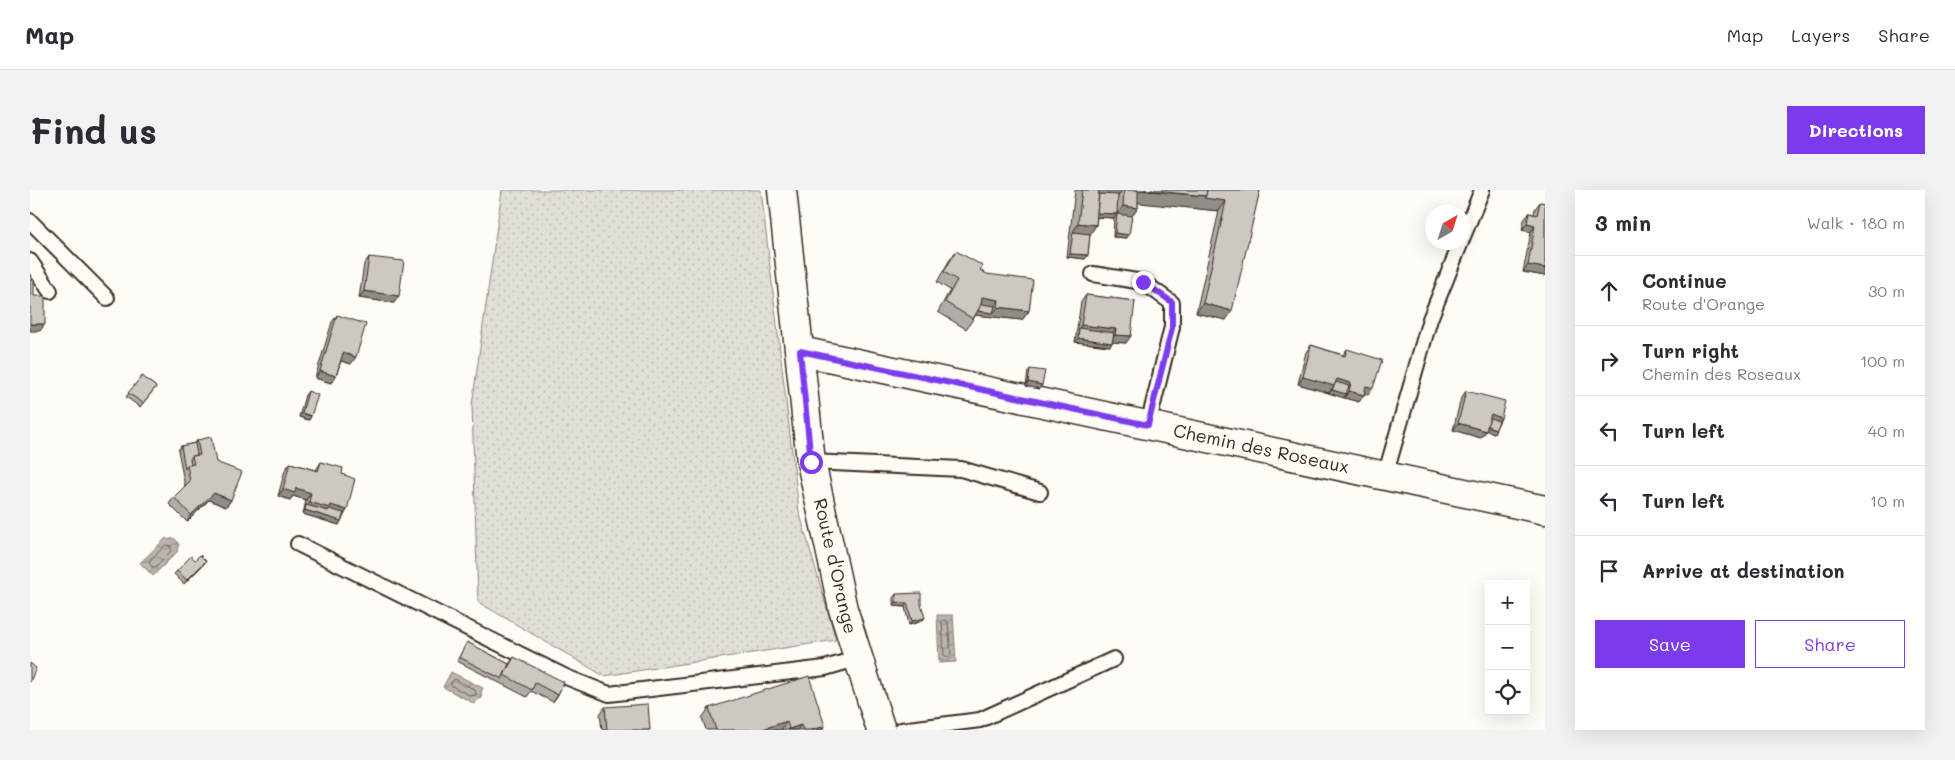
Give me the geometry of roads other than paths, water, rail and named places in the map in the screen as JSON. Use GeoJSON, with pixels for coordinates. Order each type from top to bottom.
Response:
{"type":"FeatureCollection","features":[{"type":"Feature","properties":{"kind":"street","name":"Route d'Orange"},"geometry":{"type":"LineString","coordinates":[[782,190],[811,462],[843,609],[881,730]]}},
{"type":"Feature","properties":{"kind":"street","name":"Chemin des Roseaux"},"geometry":{"type":"LineString","coordinates":[[800,351],[1545,510]]}},
{"type":"Feature","properties":{"kind":"lane"},"geometry":{"type":"LineString","coordinates":[[1470,221],[1482,190]]}},
{"type":"Feature","properties":{"kind":"lane"},"geometry":{"type":"LineString","coordinates":[[30,221],[106,298]]}},
{"type":"Feature","properties":{"kind":"lane"},"geometry":{"type":"LineString","coordinates":[[1385,476],[1430,319],[1458,250]]}},
{"type":"Feature","properties":{"kind":"lane"},"geometry":{"type":"LineString","coordinates":[[30,261],[50,291]]}},
{"type":"Feature","properties":{"kind":"lane"},"geometry":{"type":"LineString","coordinates":[[1093,274],[1143,282],[1172,302],[1172,328],[1148,425]]}},
{"type":"Feature","properties":{"kind":"lane"},"geometry":{"type":"LineString","coordinates":[[811,462],[961,469],[1040,492]]}},
{"type":"Feature","properties":{"kind":"lane"},"geometry":{"type":"LineString","coordinates":[[298,544],[566,677],[609,694],[824,668],[859,658]]}},
{"type":"Feature","properties":{"kind":"lane"},"geometry":{"type":"LineString","coordinates":[[901,730],[980,720],[1114,659]]}},
{"type":"Feature","properties":{"kind":"water"},"geometry":{"type":"Polygon","coordinates":[[[166,538],[168,540],[173,538],[176,540],[179,545],[178,551],[153,576],[140,563],[166,538]]]}},
{"type":"Feature","properties":{"kind":"water"},"geometry":{"type":"Polygon","coordinates":[[[937,615],[953,615],[956,662],[939,663],[937,615]]]}},
{"type":"Feature","properties":{"kind":"water"},"geometry":{"type":"Polygon","coordinates":[[[451,672],[483,688],[481,692],[482,698],[477,700],[475,704],[443,687],[451,672]]]}}]}
